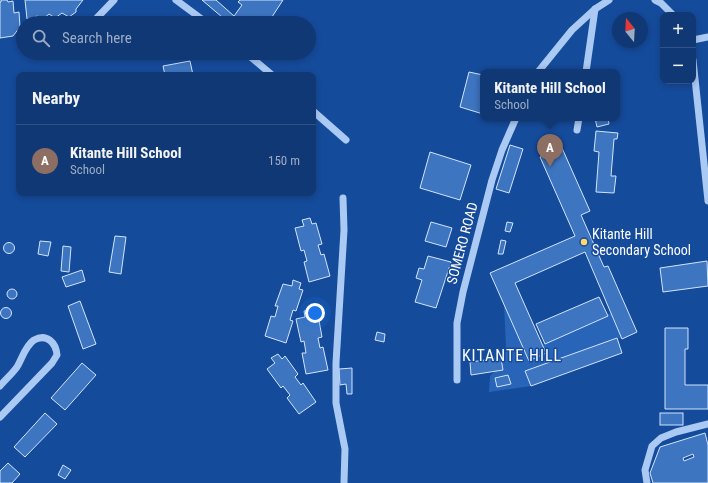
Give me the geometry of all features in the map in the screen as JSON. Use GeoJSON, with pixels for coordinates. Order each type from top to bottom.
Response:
{"type":"FeatureCollection","features":[{"type":"Feature","properties":{"kind":"street"},"geometry":{"type":"LineString","coordinates":[[99,16],[114,0]]}},
{"type":"Feature","properties":{"kind":"street"},"geometry":{"type":"LineString","coordinates":[[176,0],[198,16]]}},
{"type":"Feature","properties":{"kind":"street"},"geometry":{"type":"LineString","coordinates":[[540,69],[572,30],[595,9],[608,0]]}},
{"type":"Feature","properties":{"kind":"street"},"geometry":{"type":"LineString","coordinates":[[655,0],[661,3],[670,12]]}},
{"type":"Feature","properties":{"kind":"street"},"geometry":{"type":"LineString","coordinates":[[586,69],[595,9]]}},
{"type":"Feature","properties":{"kind":"street"},"geometry":{"type":"LineString","coordinates":[[696,39],[708,37]]}},
{"type":"Feature","properties":{"kind":"street"},"geometry":{"type":"LineString","coordinates":[[254,60],[268,72]]}},
{"type":"Feature","properties":{"kind":"street"},"geometry":{"type":"LineString","coordinates":[[696,84],[708,201]]}},
{"type":"Feature","properties":{"kind":"street"},"geometry":{"type":"LineString","coordinates":[[316,114],[346,140]]}},
{"type":"Feature","properties":{"kind":"street","name":"SOMERO ROAD"},"geometry":{"type":"LineString","coordinates":[[457,380],[457,323],[462,292],[492,180],[502,150],[515,121]]}},
{"type":"Feature","properties":{"kind":"street"},"geometry":{"type":"LineString","coordinates":[[577,130],[578,121]]}},
{"type":"Feature","properties":{"kind":"street"},"geometry":{"type":"LineString","coordinates":[[343,198],[344,230],[336,362],[336,403],[345,449],[344,483]]}},
{"type":"Feature","properties":{"kind":"street"},"geometry":{"type":"LineString","coordinates":[[0,386],[16,368],[27,348],[33,341],[40,338],[47,338],[53,342],[57,348],[57,355],[52,363],[0,417]]}},
{"type":"Feature","properties":{"kind":"street"},"geometry":{"type":"LineString","coordinates":[[647,483],[645,470],[652,446],[662,438],[672,434],[708,424]]}},
{"type":"Feature","properties":{"kind":"shaded area"},"geometry":{"type":"Polygon","coordinates":[[[504,304],[529,361],[546,353],[542,345],[611,313],[622,339],[617,338],[525,371],[531,386],[489,392],[490,376],[502,365],[506,346],[504,304]]]}},
{"type":"Feature","properties":{"kind":"building"},"geometry":{"type":"Polygon","coordinates":[[[1,0],[7,0],[8,2],[13,1],[14,13],[19,12],[19,16],[16,16],[16,32],[13,36],[0,38],[1,0]]]}},
{"type":"Feature","properties":{"kind":"building"},"geometry":{"type":"Polygon","coordinates":[[[25,0],[83,0],[76,9],[76,12],[70,16],[62,13],[58,16],[52,16],[49,14],[47,16],[27,16],[25,0]]]}},
{"type":"Feature","properties":{"kind":"building"},"geometry":{"type":"Polygon","coordinates":[[[202,0],[216,0],[234,16],[221,16],[202,0]]]}},
{"type":"Feature","properties":{"kind":"building"},"geometry":{"type":"Polygon","coordinates":[[[240,0],[283,0],[273,16],[234,16],[242,5],[238,2],[240,0]]]}},
{"type":"Feature","properties":{"kind":"building"},"geometry":{"type":"Polygon","coordinates":[[[190,61],[192,72],[164,72],[163,66],[190,61]]]}},
{"type":"Feature","properties":{"kind":"building"},"geometry":{"type":"Polygon","coordinates":[[[469,72],[480,74],[480,113],[460,107],[469,72]]]}},
{"type":"Feature","properties":{"kind":"building"},"geometry":{"type":"Polygon","coordinates":[[[596,121],[608,121],[609,124],[597,127],[596,121]]]}},
{"type":"Feature","properties":{"kind":"building"},"geometry":{"type":"Polygon","coordinates":[[[596,131],[618,133],[617,139],[614,139],[611,176],[616,176],[614,193],[596,192],[599,152],[594,151],[596,131]]]}},
{"type":"Feature","properties":{"kind":"building"},"geometry":{"type":"Polygon","coordinates":[[[510,145],[523,149],[509,193],[496,189],[510,145]]]}},
{"type":"Feature","properties":{"kind":"building"},"geometry":{"type":"Polygon","coordinates":[[[562,148],[590,211],[581,215],[604,267],[608,266],[637,332],[622,339],[585,252],[515,283],[546,353],[529,361],[490,273],[575,236],[540,157],[562,148]]]}},
{"type":"Feature","properties":{"kind":"building"},"geometry":{"type":"Polygon","coordinates":[[[430,152],[471,165],[460,200],[420,188],[430,152]]]}},
{"type":"Feature","properties":{"kind":"building"},"geometry":{"type":"Polygon","coordinates":[[[310,218],[312,224],[316,223],[322,244],[318,245],[321,255],[324,254],[330,276],[309,282],[304,262],[307,261],[304,250],[301,251],[295,228],[304,226],[302,220],[310,218]]]}},
{"type":"Feature","properties":{"kind":"building"},"geometry":{"type":"Polygon","coordinates":[[[431,222],[452,228],[446,247],[425,241],[431,222]]]}},
{"type":"Feature","properties":{"kind":"building"},"geometry":{"type":"Polygon","coordinates":[[[507,222],[513,223],[510,232],[505,231],[507,222]]]}},
{"type":"Feature","properties":{"kind":"building"},"geometry":{"type":"Polygon","coordinates":[[[115,236],[126,237],[121,274],[109,272],[115,236]]]}},
{"type":"Feature","properties":{"kind":"building"},"geometry":{"type":"Polygon","coordinates":[[[501,240],[506,241],[503,254],[498,254],[501,240]]]}},
{"type":"Feature","properties":{"kind":"building"},"geometry":{"type":"Polygon","coordinates":[[[40,241],[51,242],[48,256],[38,254],[40,241]]]}},
{"type":"Feature","properties":{"kind":"building"},"geometry":{"type":"Polygon","coordinates":[[[9,242],[13,244],[15,248],[13,252],[9,254],[5,252],[3,248],[5,244],[9,242]]]}},
{"type":"Feature","properties":{"kind":"building"},"geometry":{"type":"Polygon","coordinates":[[[63,246],[71,247],[69,272],[61,271],[63,246]]]}},
{"type":"Feature","properties":{"kind":"building"},"geometry":{"type":"Polygon","coordinates":[[[428,256],[451,262],[436,308],[415,302],[422,280],[416,278],[419,268],[424,269],[428,256]]]}},
{"type":"Feature","properties":{"kind":"building"},"geometry":{"type":"Polygon","coordinates":[[[707,261],[708,286],[663,292],[660,268],[707,261]]]}},
{"type":"Feature","properties":{"kind":"building"},"geometry":{"type":"Polygon","coordinates":[[[82,270],[85,281],[66,287],[62,277],[82,270]]]}},
{"type":"Feature","properties":{"kind":"building"},"geometry":{"type":"Polygon","coordinates":[[[293,280],[301,283],[299,289],[303,290],[296,311],[293,310],[290,320],[293,321],[286,343],[265,336],[271,316],[275,317],[278,306],[275,306],[283,284],[292,286],[293,280]]]}},
{"type":"Feature","properties":{"kind":"building"},"geometry":{"type":"Polygon","coordinates":[[[10,289],[14,289],[16,290],[16,298],[10,299],[7,296],[7,292],[10,289]]]}},
{"type":"Feature","properties":{"kind":"building"},"geometry":{"type":"Polygon","coordinates":[[[599,297],[608,316],[545,344],[536,324],[599,297]]]}},
{"type":"Feature","properties":{"kind":"building"},"geometry":{"type":"Polygon","coordinates":[[[80,301],[96,344],[83,349],[68,306],[80,301]]]}},
{"type":"Feature","properties":{"kind":"building"},"geometry":{"type":"Polygon","coordinates":[[[6,307],[10,309],[12,313],[10,317],[6,319],[2,317],[0,313],[2,309],[6,307]]]}},
{"type":"Feature","properties":{"kind":"building"},"geometry":{"type":"Polygon","coordinates":[[[312,310],[314,316],[318,315],[322,337],[318,338],[320,348],[323,347],[328,370],[306,374],[302,353],[306,353],[304,341],[301,342],[296,319],[305,317],[304,311],[312,310]]]}},
{"type":"Feature","properties":{"kind":"building"},"geometry":{"type":"Polygon","coordinates":[[[665,328],[688,328],[688,349],[685,349],[685,385],[708,385],[708,409],[665,409],[665,328]]]}},
{"type":"Feature","properties":{"kind":"building"},"geometry":{"type":"Polygon","coordinates":[[[377,332],[385,334],[384,342],[375,340],[377,332]]]}},
{"type":"Feature","properties":{"kind":"building"},"geometry":{"type":"Polygon","coordinates":[[[617,338],[622,353],[531,386],[525,371],[617,338]]]}},
{"type":"Feature","properties":{"kind":"building"},"geometry":{"type":"Polygon","coordinates":[[[278,354],[282,359],[285,356],[298,374],[295,377],[301,385],[303,383],[316,402],[299,414],[287,398],[290,395],[283,386],[281,388],[267,369],[275,363],[271,358],[278,354]]]}},
{"type":"Feature","properties":{"kind":"building"},"geometry":{"type":"Polygon","coordinates":[[[501,358],[503,370],[471,375],[470,362],[501,358]]]}},
{"type":"Feature","properties":{"kind":"building"},"geometry":{"type":"Polygon","coordinates":[[[82,363],[96,375],[65,410],[51,398],[82,363]]]}},
{"type":"Feature","properties":{"kind":"building"},"geometry":{"type":"Polygon","coordinates":[[[352,368],[352,394],[347,394],[346,384],[340,385],[339,369],[352,368]]]}},
{"type":"Feature","properties":{"kind":"building"},"geometry":{"type":"Polygon","coordinates":[[[508,375],[511,384],[497,387],[495,378],[508,375]]]}},
{"type":"Feature","properties":{"kind":"building"},"geometry":{"type":"Polygon","coordinates":[[[45,413],[57,424],[25,457],[14,447],[45,413]]]}},
{"type":"Feature","properties":{"kind":"building"},"geometry":{"type":"Polygon","coordinates":[[[660,413],[683,413],[683,425],[660,425],[660,413]]]}},
{"type":"Feature","properties":{"kind":"building"},"geometry":{"type":"Polygon","coordinates":[[[705,433],[708,445],[708,483],[653,483],[650,473],[660,447],[705,433]],[[693,454],[683,458],[684,461],[694,457],[693,454]]]}},
{"type":"Feature","properties":{"kind":"building"},"geometry":{"type":"Polygon","coordinates":[[[8,463],[20,474],[12,483],[0,483],[0,471],[8,463]]]}},
{"type":"Feature","properties":{"kind":"building"},"geometry":{"type":"Polygon","coordinates":[[[63,465],[71,470],[65,479],[58,475],[63,465]]]}},
{"type":"Feature","properties":{"kind":"place","name":"Kitante Hill School"},"geometry":{"type":"Point","coordinates":[550,167]}},
{"type":"Feature","properties":{"kind":"place","name":"Kitante Hill Secondary School"},"geometry":{"type":"Point","coordinates":[584,242]}},
{"type":"Feature","properties":{"kind":"district","name":"KITANTE HILL"},"geometry":{"type":"Point","coordinates":[512,355]}}]}
